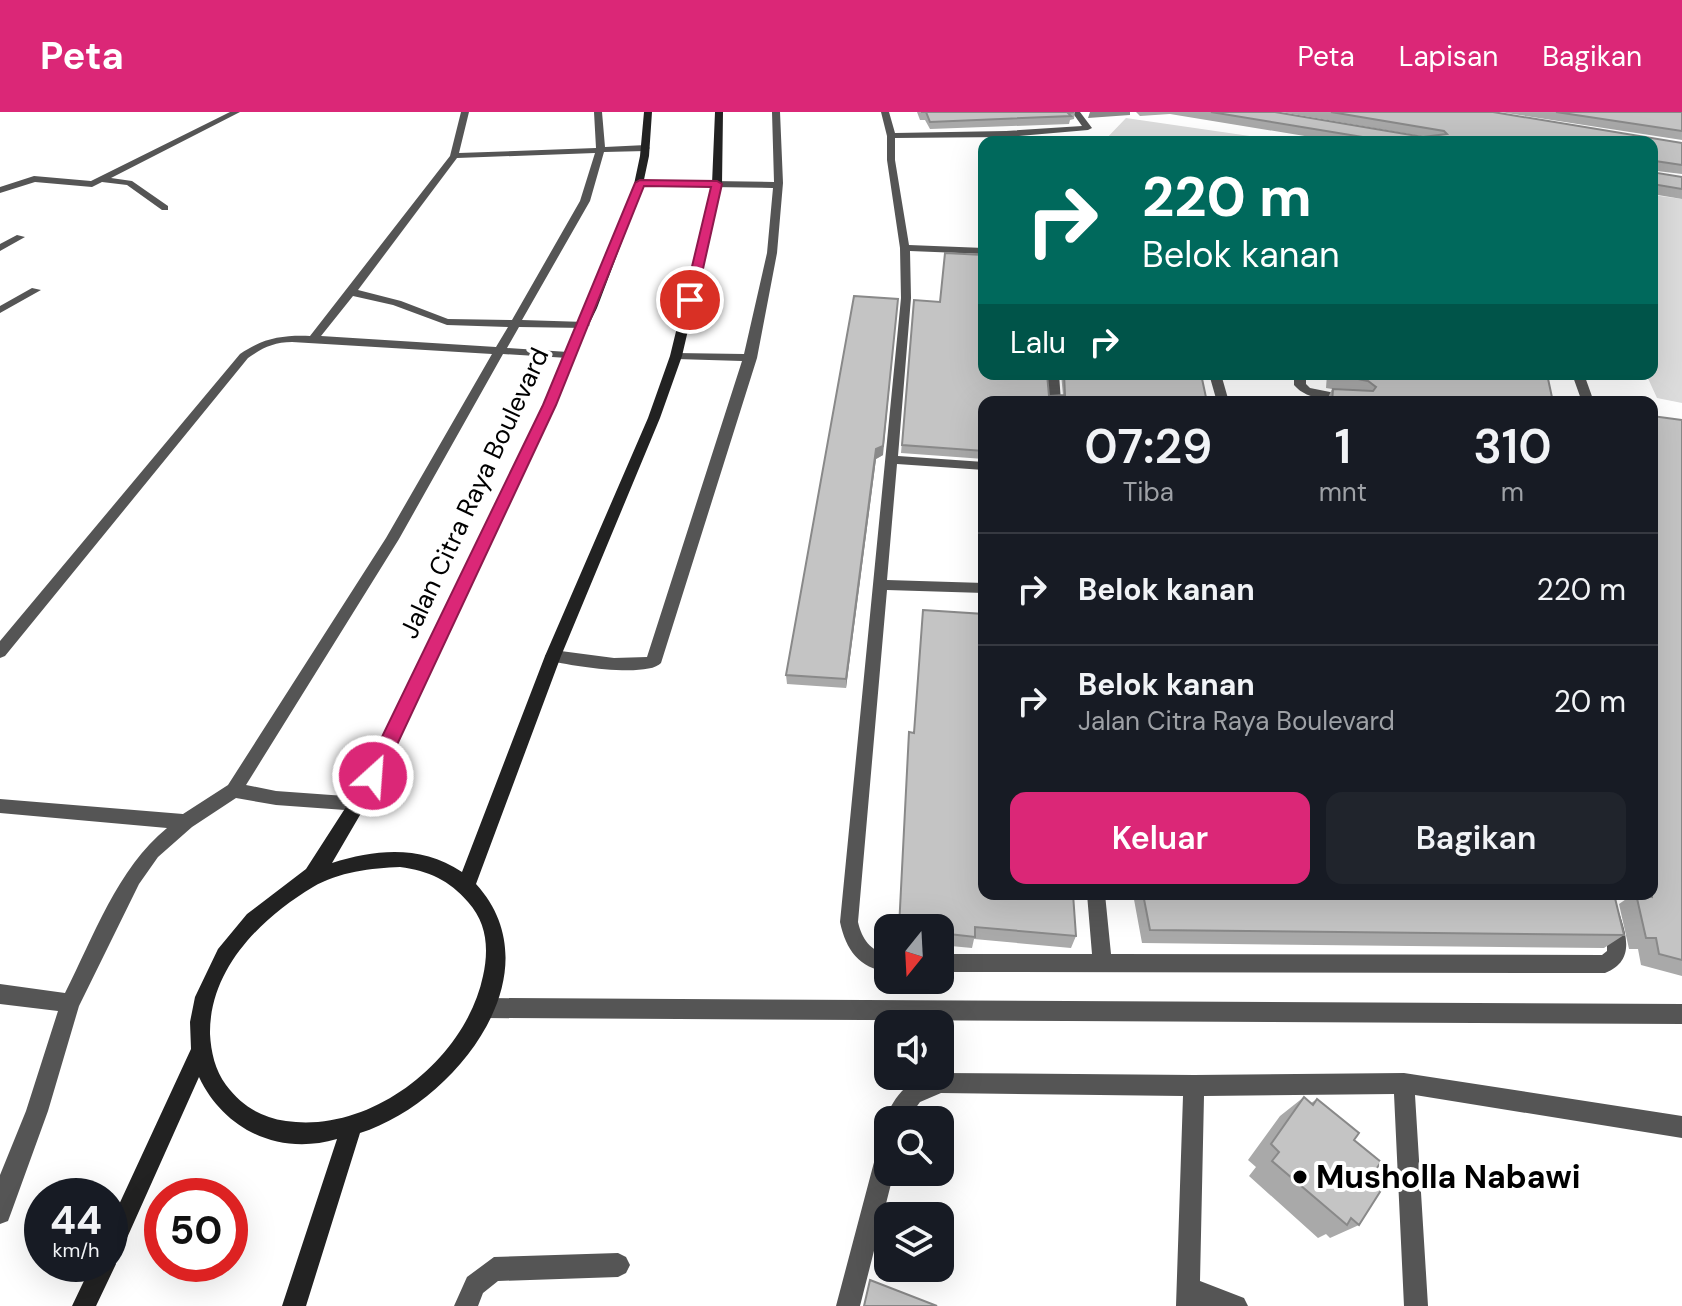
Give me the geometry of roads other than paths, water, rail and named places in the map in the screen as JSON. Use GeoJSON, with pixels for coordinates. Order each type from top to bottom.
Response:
{"type":"FeatureCollection","features":[{"type":"Feature","properties":{"kind":"main road","name":"Jalan Citra Raya Boulevard"},"geometry":{"type":"LineString","coordinates":[[308,880],[359,804],[549,405],[568,355],[585,325],[640,183],[648,112]]}},
{"type":"Feature","properties":{"kind":"main road"},"geometry":{"type":"LineString","coordinates":[[467,884],[553,656],[654,418],[676,356],[717,184],[719,112]]}},
{"type":"Feature","properties":{"kind":"main road"},"geometry":{"type":"LineString","coordinates":[[394,858],[421,861],[446,870],[467,884],[490,916],[497,959],[485,1008],[470,1037],[428,1082],[387,1111],[352,1125],[293,1133],[265,1127],[242,1117],[221,1099],[207,1078],[200,1052],[199,1024],[205,995],[235,941],[281,896],[308,880],[336,868],[394,858]]}},
{"type":"Feature","properties":{"kind":"main road"},"geometry":{"type":"LineString","coordinates":[[128,1210],[200,1052]]}},
{"type":"Feature","properties":{"kind":"main road"},"geometry":{"type":"LineString","coordinates":[[294,1306],[352,1125]]}},
{"type":"Feature","properties":{"kind":"main road"},"geometry":{"type":"LineString","coordinates":[[84,1306],[95,1282]]}},
{"type":"Feature","properties":{"kind":"street"},"geometry":{"type":"LineString","coordinates":[[0,190],[34,179],[82,185],[103,180],[236,112]]}},
{"type":"Feature","properties":{"kind":"street"},"geometry":{"type":"LineString","coordinates":[[313,339],[454,156],[465,112]]}},
{"type":"Feature","properties":{"kind":"street"},"geometry":{"type":"LineString","coordinates":[[0,1213],[4,1185],[37,1111],[70,1003],[133,878],[152,851],[186,822],[234,790],[392,539],[585,201],[601,152],[602,122],[598,112]]}},
{"type":"Feature","properties":{"kind":"street"},"geometry":{"type":"LineString","coordinates":[[553,656],[614,664],[653,663],[671,596],[751,358],[768,278],[777,185],[776,112]]}},
{"type":"Feature","properties":{"kind":"street"},"geometry":{"type":"LineString","coordinates":[[874,959],[858,948],[849,922],[906,298],[905,248],[891,160],[891,136],[885,112]]}},
{"type":"Feature","properties":{"kind":"street"},"geometry":{"type":"LineString","coordinates":[[1023,136],[1088,128],[1076,112]]}},
{"type":"Feature","properties":{"kind":"street"},"geometry":{"type":"LineString","coordinates":[[891,136],[978,138]]}},
{"type":"Feature","properties":{"kind":"street"},"geometry":{"type":"LineString","coordinates":[[454,156],[646,148]]}},
{"type":"Feature","properties":{"kind":"street"},"geometry":{"type":"LineString","coordinates":[[103,180],[129,183],[165,208]]}},
{"type":"Feature","properties":{"kind":"street"},"geometry":{"type":"LineString","coordinates":[[640,183],[777,185]]}},
{"type":"Feature","properties":{"kind":"street"},"geometry":{"type":"LineString","coordinates":[[0,248],[20,237]]}},
{"type":"Feature","properties":{"kind":"street"},"geometry":{"type":"LineString","coordinates":[[905,248],[978,251]]}},
{"type":"Feature","properties":{"kind":"street"},"geometry":{"type":"LineString","coordinates":[[0,310],[36,290]]}},
{"type":"Feature","properties":{"kind":"street"},"geometry":{"type":"LineString","coordinates":[[351,292],[397,303],[447,322],[585,325]]}},
{"type":"Feature","properties":{"kind":"street"},"geometry":{"type":"LineString","coordinates":[[431,346],[447,322]]}},
{"type":"Feature","properties":{"kind":"street"},"geometry":{"type":"LineString","coordinates":[[0,652],[244,356],[258,345],[275,338],[313,339],[568,355]]}},
{"type":"Feature","properties":{"kind":"street"},"geometry":{"type":"LineString","coordinates":[[676,356],[751,358]]}},
{"type":"Feature","properties":{"kind":"street"},"geometry":{"type":"LineString","coordinates":[[1300,380],[1306,391],[1331,396]]}},
{"type":"Feature","properties":{"kind":"street"},"geometry":{"type":"LineString","coordinates":[[892,460],[978,466]]}},
{"type":"Feature","properties":{"kind":"street"},"geometry":{"type":"LineString","coordinates":[[882,585],[978,588]]}},
{"type":"Feature","properties":{"kind":"street"},"geometry":{"type":"LineString","coordinates":[[234,790],[276,798],[359,804]]}},
{"type":"Feature","properties":{"kind":"street"},"geometry":{"type":"LineString","coordinates":[[1,808],[186,822]]}},
{"type":"Feature","properties":{"kind":"street"},"geometry":{"type":"LineString","coordinates":[[1097,900],[1102,963]]}},
{"type":"Feature","properties":{"kind":"street"},"geometry":{"type":"LineString","coordinates":[[954,963],[1605,964],[1616,956],[1617,942],[1606,900]]}},
{"type":"Feature","properties":{"kind":"street"},"geometry":{"type":"LineString","coordinates":[[0,994],[70,1003]]}},
{"type":"Feature","properties":{"kind":"street"},"geometry":{"type":"LineString","coordinates":[[485,1008],[1682,1014]]}},
{"type":"Feature","properties":{"kind":"street"},"geometry":{"type":"LineString","coordinates":[[900,1106],[911,1093],[941,1083],[1194,1086],[1404,1083],[1682,1127]]}},
{"type":"Feature","properties":{"kind":"street"},"geometry":{"type":"LineString","coordinates":[[1404,1083],[1416,1306]]}},
{"type":"Feature","properties":{"kind":"street"},"geometry":{"type":"LineString","coordinates":[[1194,1086],[1189,1298],[1236,1306]]}},
{"type":"Feature","properties":{"kind":"street"},"geometry":{"type":"LineString","coordinates":[[848,1306],[879,1186]]}},
{"type":"Feature","properties":{"kind":"street"},"geometry":{"type":"LineString","coordinates":[[466,1306],[475,1285],[494,1269],[618,1265]]}},
{"type":"Feature","properties":{"kind":"place","name":"Musholla Nabawi"},"geometry":{"type":"Point","coordinates":[1300,1177]}}]}
